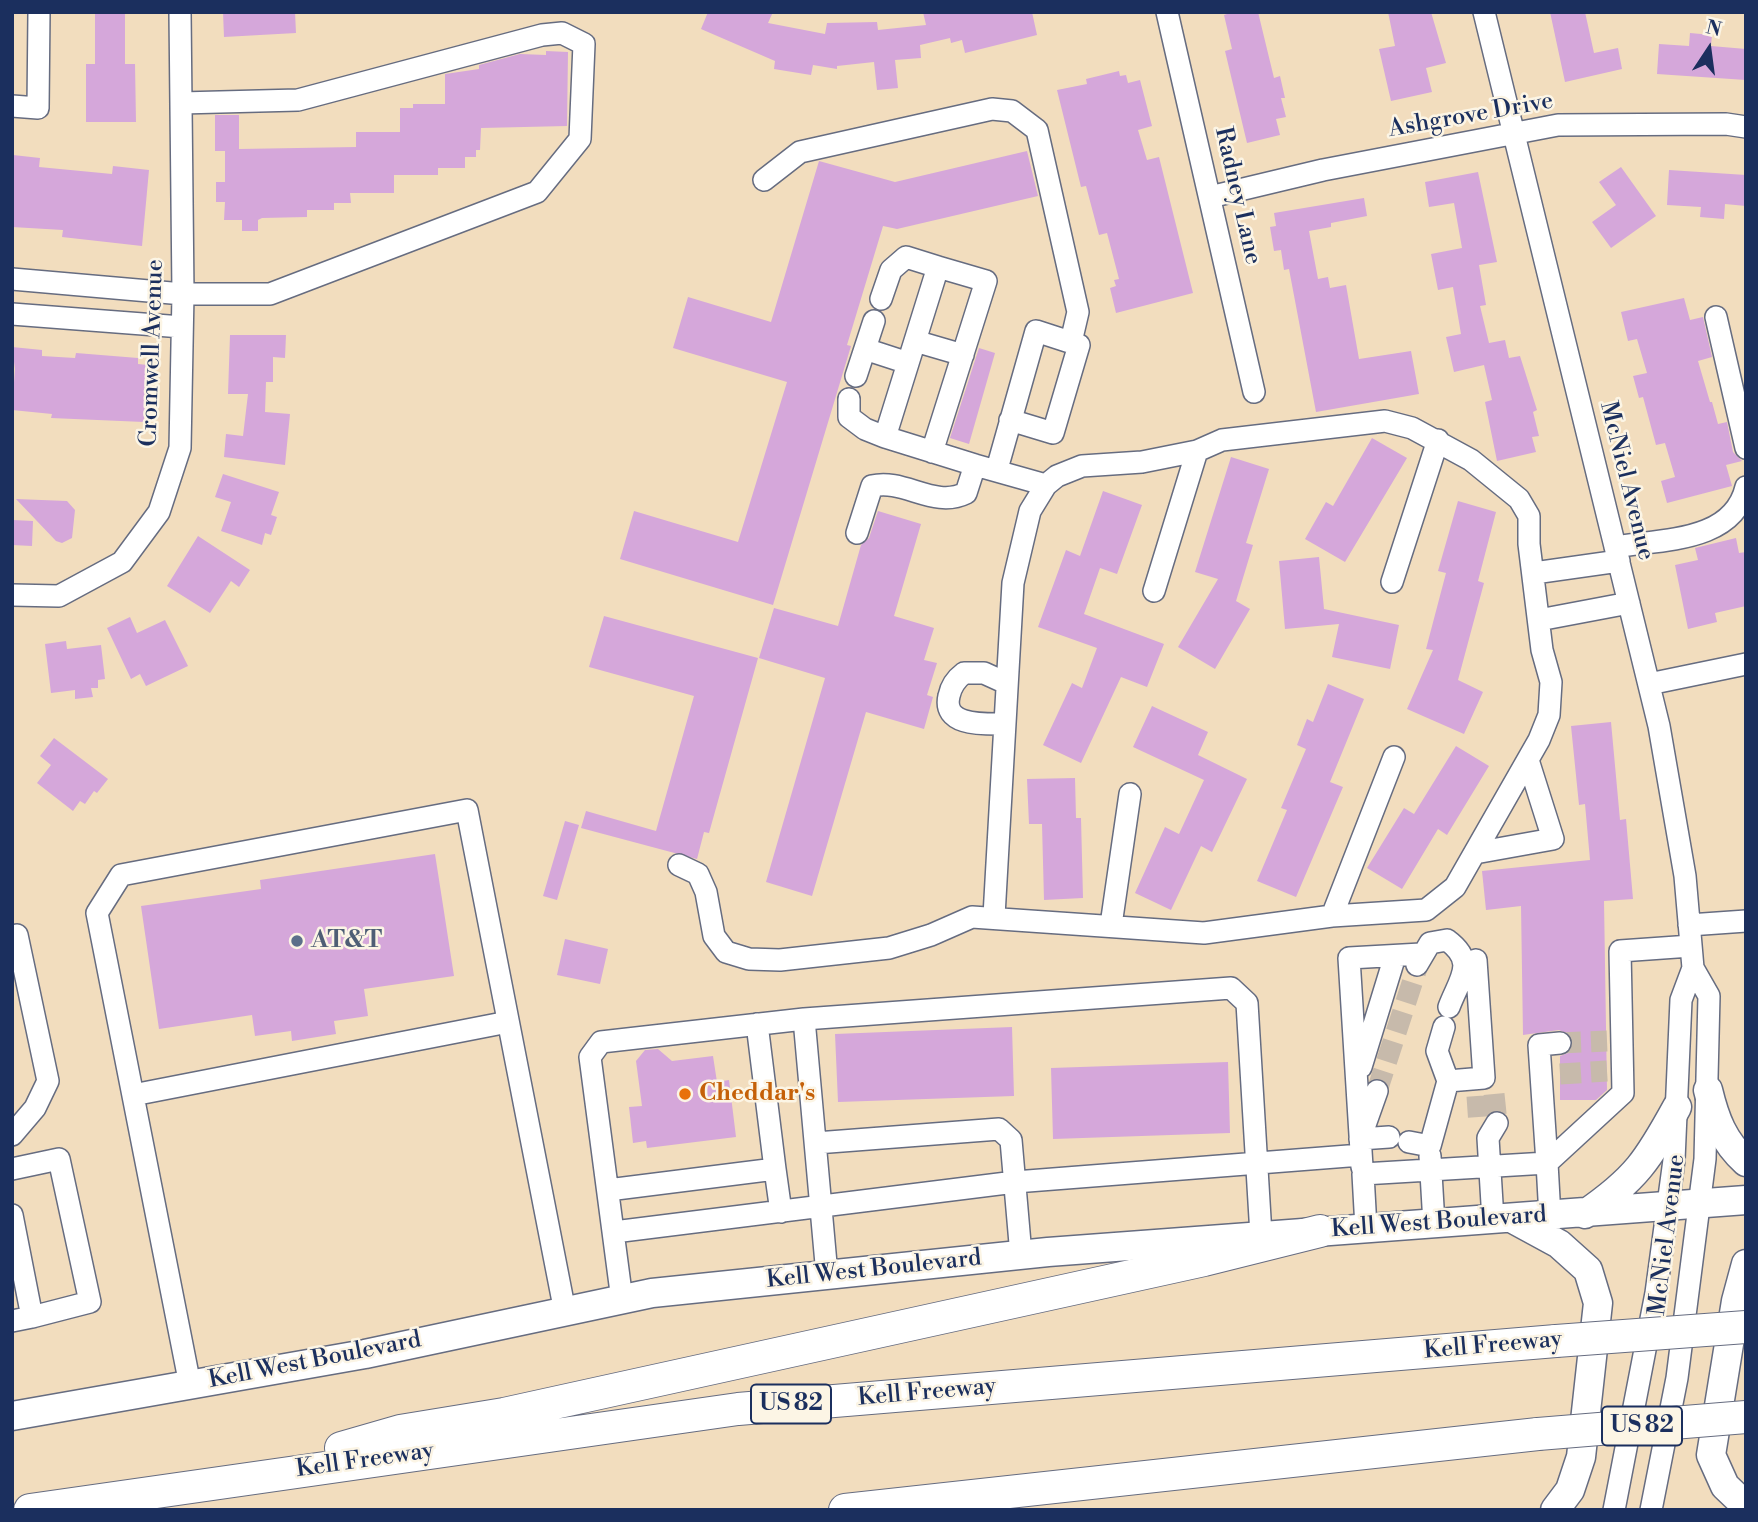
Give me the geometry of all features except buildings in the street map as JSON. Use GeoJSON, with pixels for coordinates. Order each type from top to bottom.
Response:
{"type":"FeatureCollection","features":[{"type":"Feature","properties":{"kind":"highway"},"geometry":{"type":"LineString","coordinates":[[230,1479],[400,1431],[531,1408],[1204,1260],[1320,1231]]}},
{"type":"Feature","properties":{"kind":"highway","name":"Kell Freeway"},"geometry":{"type":"LineString","coordinates":[[30,1510],[230,1479],[737,1409],[1746,1327]]}},
{"type":"Feature","properties":{"kind":"highway","name":"US 82"},"geometry":{"type":"LineString","coordinates":[[845,1510],[1538,1434],[1746,1418]]}},
{"type":"Feature","properties":{"kind":"highway"},"geometry":{"type":"LineString","coordinates":[[12,1496],[167,1489]]}},
{"type":"Feature","properties":{"kind":"main road"},"geometry":{"type":"LineString","coordinates":[[1708,1090],[1716,1121],[1732,1149],[1746,1162]]}},
{"type":"Feature","properties":{"kind":"main road"},"geometry":{"type":"LineString","coordinates":[[1584,1214],[1621,1189],[1643,1164],[1676,1107]]}},
{"type":"Feature","properties":{"kind":"main road","name":"Kell West Boulevard"},"geometry":{"type":"LineString","coordinates":[[12,1416],[365,1354],[652,1293],[1021,1255],[1261,1235],[1550,1217],[1746,1200]]}},
{"type":"Feature","properties":{"kind":"main road"},"geometry":{"type":"LineString","coordinates":[[1503,1220],[1559,1244],[1588,1270],[1598,1303],[1581,1457],[1570,1490],[1555,1510]]}},
{"type":"Feature","properties":{"kind":"main road"},"geometry":{"type":"LineString","coordinates":[[1746,1264],[1736,1301],[1711,1455],[1725,1486],[1746,1506]]}},
{"type":"Feature","properties":{"kind":"street"},"geometry":{"type":"LineString","coordinates":[[12,106],[38,108],[39,12]]}},
{"type":"Feature","properties":{"kind":"street","name":"Cromwell Avenue"},"geometry":{"type":"LineString","coordinates":[[12,595],[59,596],[122,562],[159,512],[180,448],[183,294],[180,12]]}},
{"type":"Feature","properties":{"kind":"street","name":"Radney Lane"},"geometry":{"type":"LineString","coordinates":[[1167,12],[1254,392]]}},
{"type":"Feature","properties":{"kind":"street","name":"McNiel Avenue"},"geometry":{"type":"LineString","coordinates":[[1484,12],[1649,684],[1683,864],[1692,957],[1709,996],[1708,1090],[1700,1205],[1677,1378],[1651,1510]]}},
{"type":"Feature","properties":{"kind":"street"},"geometry":{"type":"LineString","coordinates":[[12,278],[183,294],[270,294],[537,192],[580,139],[584,44],[562,33],[542,35],[298,100],[181,103]]}},
{"type":"Feature","properties":{"kind":"street"},"geometry":{"type":"LineString","coordinates":[[764,180],[800,152],[992,109],[1012,111],[1037,130],[1078,312],[1071,342]]}},
{"type":"Feature","properties":{"kind":"street","name":"Ashgrove Drive"},"geometry":{"type":"LineString","coordinates":[[1210,197],[1322,170],[1558,125],[1727,124],[1746,127]]}},
{"type":"Feature","properties":{"kind":"street"},"geometry":{"type":"LineString","coordinates":[[881,299],[891,270],[906,257],[986,281],[932,452]]}},
{"type":"Feature","properties":{"kind":"street"},"geometry":{"type":"LineString","coordinates":[[885,438],[938,267]]}},
{"type":"Feature","properties":{"kind":"street"},"geometry":{"type":"LineString","coordinates":[[12,314],[182,327]]}},
{"type":"Feature","properties":{"kind":"street"},"geometry":{"type":"LineString","coordinates":[[1716,317],[1746,448]]}},
{"type":"Feature","properties":{"kind":"street"},"geometry":{"type":"LineString","coordinates":[[856,376],[874,321]]}},
{"type":"Feature","properties":{"kind":"street"},"geometry":{"type":"LineString","coordinates":[[997,469],[1010,420],[1035,331],[1079,345],[1053,433],[1010,420]]}},
{"type":"Feature","properties":{"kind":"street"},"geometry":{"type":"LineString","coordinates":[[915,341],[963,355]]}},
{"type":"Feature","properties":{"kind":"street"},"geometry":{"type":"LineString","coordinates":[[865,349],[908,363]]}},
{"type":"Feature","properties":{"kind":"street"},"geometry":{"type":"LineString","coordinates":[[849,399],[849,417],[865,429],[885,438],[1046,485]]}},
{"type":"Feature","properties":{"kind":"street"},"geometry":{"type":"LineString","coordinates":[[679,865],[698,874],[706,892],[714,936],[726,951],[749,959],[780,960],[889,948],[931,935],[972,917],[994,916],[1046,924],[1111,925],[1204,933],[1332,916],[1426,910],[1455,887],[1539,740],[1552,698],[1539,620],[1529,516],[1519,499],[1471,460],[1438,440],[1412,428],[1384,421],[1222,440],[1197,451],[1142,462],[1083,466],[1057,476],[1046,485],[1030,511],[1013,583],[994,916]]}},
{"type":"Feature","properties":{"kind":"street"},"geometry":{"type":"LineString","coordinates":[[1392,582],[1438,440]]}},
{"type":"Feature","properties":{"kind":"street"},"geometry":{"type":"LineString","coordinates":[[1154,591],[1197,451]]}},
{"type":"Feature","properties":{"kind":"street"},"geometry":{"type":"LineString","coordinates":[[857,533],[872,486],[882,483],[935,498],[954,499],[966,493],[975,465]]}},
{"type":"Feature","properties":{"kind":"street"},"geometry":{"type":"LineString","coordinates":[[1534,573],[1721,526],[1733,513],[1746,487]]}},
{"type":"Feature","properties":{"kind":"street"},"geometry":{"type":"LineString","coordinates":[[1539,620],[1629,603]]}},
{"type":"Feature","properties":{"kind":"street"},"geometry":{"type":"LineString","coordinates":[[1649,684],[1746,664]]}},
{"type":"Feature","properties":{"kind":"street"},"geometry":{"type":"LineString","coordinates":[[1003,723],[982,724],[957,718],[950,711],[948,701],[956,679],[964,673],[993,675],[1006,682]]}},
{"type":"Feature","properties":{"kind":"street"},"geometry":{"type":"LineString","coordinates":[[1332,916],[1394,757]]}},
{"type":"Feature","properties":{"kind":"street"},"geometry":{"type":"LineString","coordinates":[[1475,853],[1553,839],[1528,760]]}},
{"type":"Feature","properties":{"kind":"street"},"geometry":{"type":"LineString","coordinates":[[1111,925],[1130,794]]}},
{"type":"Feature","properties":{"kind":"street"},"geometry":{"type":"LineString","coordinates":[[190,1385],[97,912],[121,875],[134,872],[467,810],[565,1312]]}},
{"type":"Feature","properties":{"kind":"street"},"geometry":{"type":"LineString","coordinates":[[1689,925],[1746,921]]}},
{"type":"Feature","properties":{"kind":"street"},"geometry":{"type":"LineString","coordinates":[[12,1135],[35,1108],[48,1081],[17,935]]}},
{"type":"Feature","properties":{"kind":"street"},"geometry":{"type":"LineString","coordinates":[[1366,1228],[1349,958],[1395,956],[1419,961],[1430,943],[1447,940],[1461,951],[1465,966],[1437,1051],[1448,1081]]}},
{"type":"Feature","properties":{"kind":"street"},"geometry":{"type":"LineString","coordinates":[[1361,1156],[1431,1170],[1546,1163],[1623,1093],[1615,1071],[1614,1040],[1620,951],[1692,957]]}},
{"type":"Feature","properties":{"kind":"street"},"geometry":{"type":"LineString","coordinates":[[1357,1080],[1395,956]]}},
{"type":"Feature","properties":{"kind":"street","name":"McNiel Avenue"},"geometry":{"type":"LineString","coordinates":[[1614,1510],[1656,1293],[1668,1208],[1674,1160],[1681,1000],[1692,957]]}},
{"type":"Feature","properties":{"kind":"street"},"geometry":{"type":"LineString","coordinates":[[1448,1081],[1485,1088],[1476,960]]}},
{"type":"Feature","properties":{"kind":"street"},"geometry":{"type":"LineString","coordinates":[[622,1300],[590,1057],[601,1042],[804,1019],[1231,988],[1247,1003],[1261,1235]]}},
{"type":"Feature","properties":{"kind":"street"},"geometry":{"type":"LineString","coordinates":[[804,1019],[827,1275]]}},
{"type":"Feature","properties":{"kind":"street"},"geometry":{"type":"LineString","coordinates":[[132,1096],[508,1022]]}},
{"type":"Feature","properties":{"kind":"street"},"geometry":{"type":"LineString","coordinates":[[757,1024],[781,1212]]}},
{"type":"Feature","properties":{"kind":"street"},"geometry":{"type":"LineString","coordinates":[[1550,1217],[1546,1163],[1550,1075],[1539,1045],[1560,1044]]}},
{"type":"Feature","properties":{"kind":"street"},"geometry":{"type":"LineString","coordinates":[[614,1232],[1015,1182],[1361,1156],[1409,1141],[1448,1081]]}},
{"type":"Feature","properties":{"kind":"street"},"geometry":{"type":"LineString","coordinates":[[1361,1156],[1377,1091]]}},
{"type":"Feature","properties":{"kind":"street"},"geometry":{"type":"LineString","coordinates":[[1488,1128],[1490,1166],[1503,1220]]}},
{"type":"Feature","properties":{"kind":"street"},"geometry":{"type":"LineString","coordinates":[[816,1143],[999,1129],[1011,1140],[1021,1255]]}},
{"type":"Feature","properties":{"kind":"street"},"geometry":{"type":"LineString","coordinates":[[1409,1141],[1431,1170],[1434,1224]]}},
{"type":"Feature","properties":{"kind":"street"},"geometry":{"type":"LineString","coordinates":[[12,1169],[60,1159],[90,1302],[22,1319],[12,1216]]}},
{"type":"Feature","properties":{"kind":"street"},"geometry":{"type":"LineString","coordinates":[[608,1191],[775,1169]]}},
{"type":"Feature","properties":{"kind":"tunnel"},"geometry":{"type":"LineString","coordinates":[[1377,1091],[1417,968]]}},
{"type":"Feature","properties":{"kind":"tunnel"},"geometry":{"type":"LineString","coordinates":[[1560,1043],[1607,1041]]}},
{"type":"Feature","properties":{"kind":"tunnel"},"geometry":{"type":"LineString","coordinates":[[1560,1074],[1607,1071]]}},
{"type":"Feature","properties":{"kind":"tunnel"},"geometry":{"type":"LineString","coordinates":[[1494,1094],[1497,1123]]}},
{"type":"Feature","properties":{"kind":"tunnel"},"geometry":{"type":"LineString","coordinates":[[1477,1096],[1479,1125]]}},
{"type":"Feature","properties":{"kind":"place","name":"AT&T"},"geometry":{"type":"Point","coordinates":[297,941]}},
{"type":"Feature","properties":{"kind":"place","name":"Cheddar's"},"geometry":{"type":"Point","coordinates":[685,1094]}}]}
